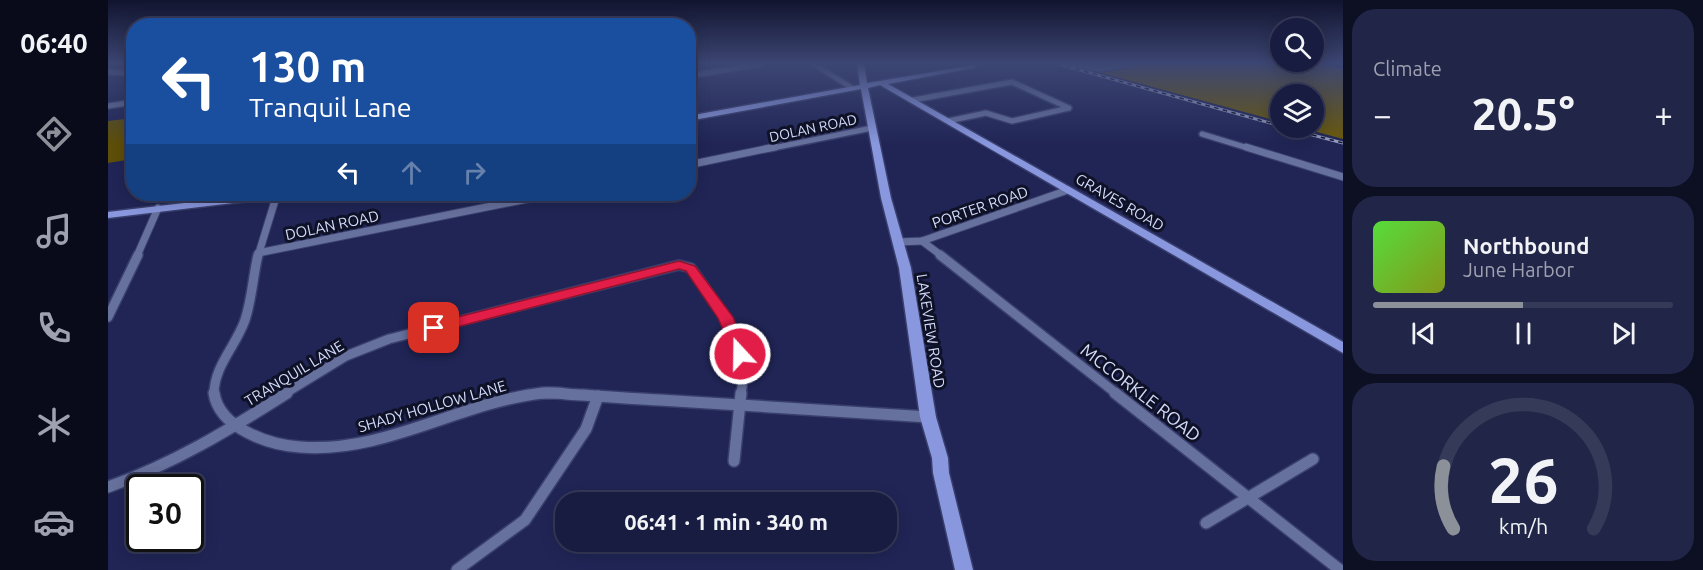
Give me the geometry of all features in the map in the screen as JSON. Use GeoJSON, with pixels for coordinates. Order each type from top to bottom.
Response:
{"type":"FeatureCollection","features":[{"type":"Feature","properties":{"kind":"street"},"geometry":{"type":"LineString","coordinates":[[696,118],[862,91]]}},
{"type":"Feature","properties":{"kind":"street","name":"LAKEVIEW ROAD"},"geometry":{"type":"LineString","coordinates":[[862,91],[905,268],[928,417],[940,458],[941,473],[964,570]]}},
{"type":"Feature","properties":{"kind":"street","name":"GRAVES ROAD"},"geometry":{"type":"LineString","coordinates":[[896,91],[1343,348]]}},
{"type":"Feature","properties":{"kind":"street"},"geometry":{"type":"LineString","coordinates":[[913,100],[965,91]]}},
{"type":"Feature","properties":{"kind":"street"},"geometry":{"type":"LineString","coordinates":[[948,121],[986,113],[1011,121],[1069,108],[1031,91]]}},
{"type":"Feature","properties":{"kind":"street"},"geometry":{"type":"LineString","coordinates":[[108,106],[126,103]]}},
{"type":"Feature","properties":{"kind":"street","name":"DOLAN ROAD"},"geometry":{"type":"LineString","coordinates":[[696,163],[872,128]]}},
{"type":"Feature","properties":{"kind":"street"},"geometry":{"type":"LineString","coordinates":[[1202,134],[1343,177]]}},
{"type":"Feature","properties":{"kind":"street","name":"PORTER ROAD"},"geometry":{"type":"LineString","coordinates":[[898,242],[922,241],[1068,190]]}},
{"type":"Feature","properties":{"kind":"street"},"geometry":{"type":"LineString","coordinates":[[108,215],[218,201]]}},
{"type":"Feature","properties":{"kind":"street","name":"SHADY HOLLOW LANE"},"geometry":{"type":"LineString","coordinates":[[277,201],[258,254],[243,325],[220,370],[214,390],[216,408],[225,418],[274,443],[318,446],[358,444],[390,437],[510,398],[545,393],[928,417]]}},
{"type":"Feature","properties":{"kind":"street","name":"DOLAN ROAD"},"geometry":{"type":"LineString","coordinates":[[258,254],[518,201]]}},
{"type":"Feature","properties":{"kind":"street"},"geometry":{"type":"LineString","coordinates":[[108,317],[129,276],[158,208]]}},
{"type":"Feature","properties":{"kind":"street","name":"MCCORKLE ROAD"},"geometry":{"type":"LineString","coordinates":[[922,241],[1340,570]]}},
{"type":"Feature","properties":{"kind":"street","name":"TRANQUIL LANE"},"geometry":{"type":"LineString","coordinates":[[108,487],[161,467],[237,425],[348,355],[389,339],[679,265],[691,268],[725,317],[736,341],[744,368],[740,405]]}},
{"type":"Feature","properties":{"kind":"street"},"geometry":{"type":"LineString","coordinates":[[457,570],[525,520],[586,429],[598,396]]}},
{"type":"Feature","properties":{"kind":"street"},"geometry":{"type":"LineString","coordinates":[[734,461],[740,405]]}},
{"type":"Feature","properties":{"kind":"street"},"geometry":{"type":"LineString","coordinates":[[1206,523],[1313,459]]}},
{"type":"Feature","properties":{"kind":"shaded area"},"geometry":{"type":"Polygon","coordinates":[[[1166,91],[1270,91],[1270,119],[1166,91]]]}},
{"type":"Feature","properties":{"kind":"shaded area"},"geometry":{"type":"Polygon","coordinates":[[[1324,91],[1343,91],[1343,139],[1324,134],[1324,91]]]}},
{"type":"Feature","properties":{"kind":"shaded area"},"geometry":{"type":"Polygon","coordinates":[[[126,119],[126,160],[108,163],[108,121],[126,119]]]}},
{"type":"Feature","properties":{"kind":"railway"},"geometry":{"type":"LineString","coordinates":[[1154,91],[1270,123]]}},
{"type":"Feature","properties":{"kind":"railway"},"geometry":{"type":"LineString","coordinates":[[1324,138],[1343,143]]}},
{"type":"Feature","properties":{"kind":"route"},"geometry":{"type":"LineString","coordinates":[[434,328],[679,265],[691,268],[725,317],[740,354]]}}]}
